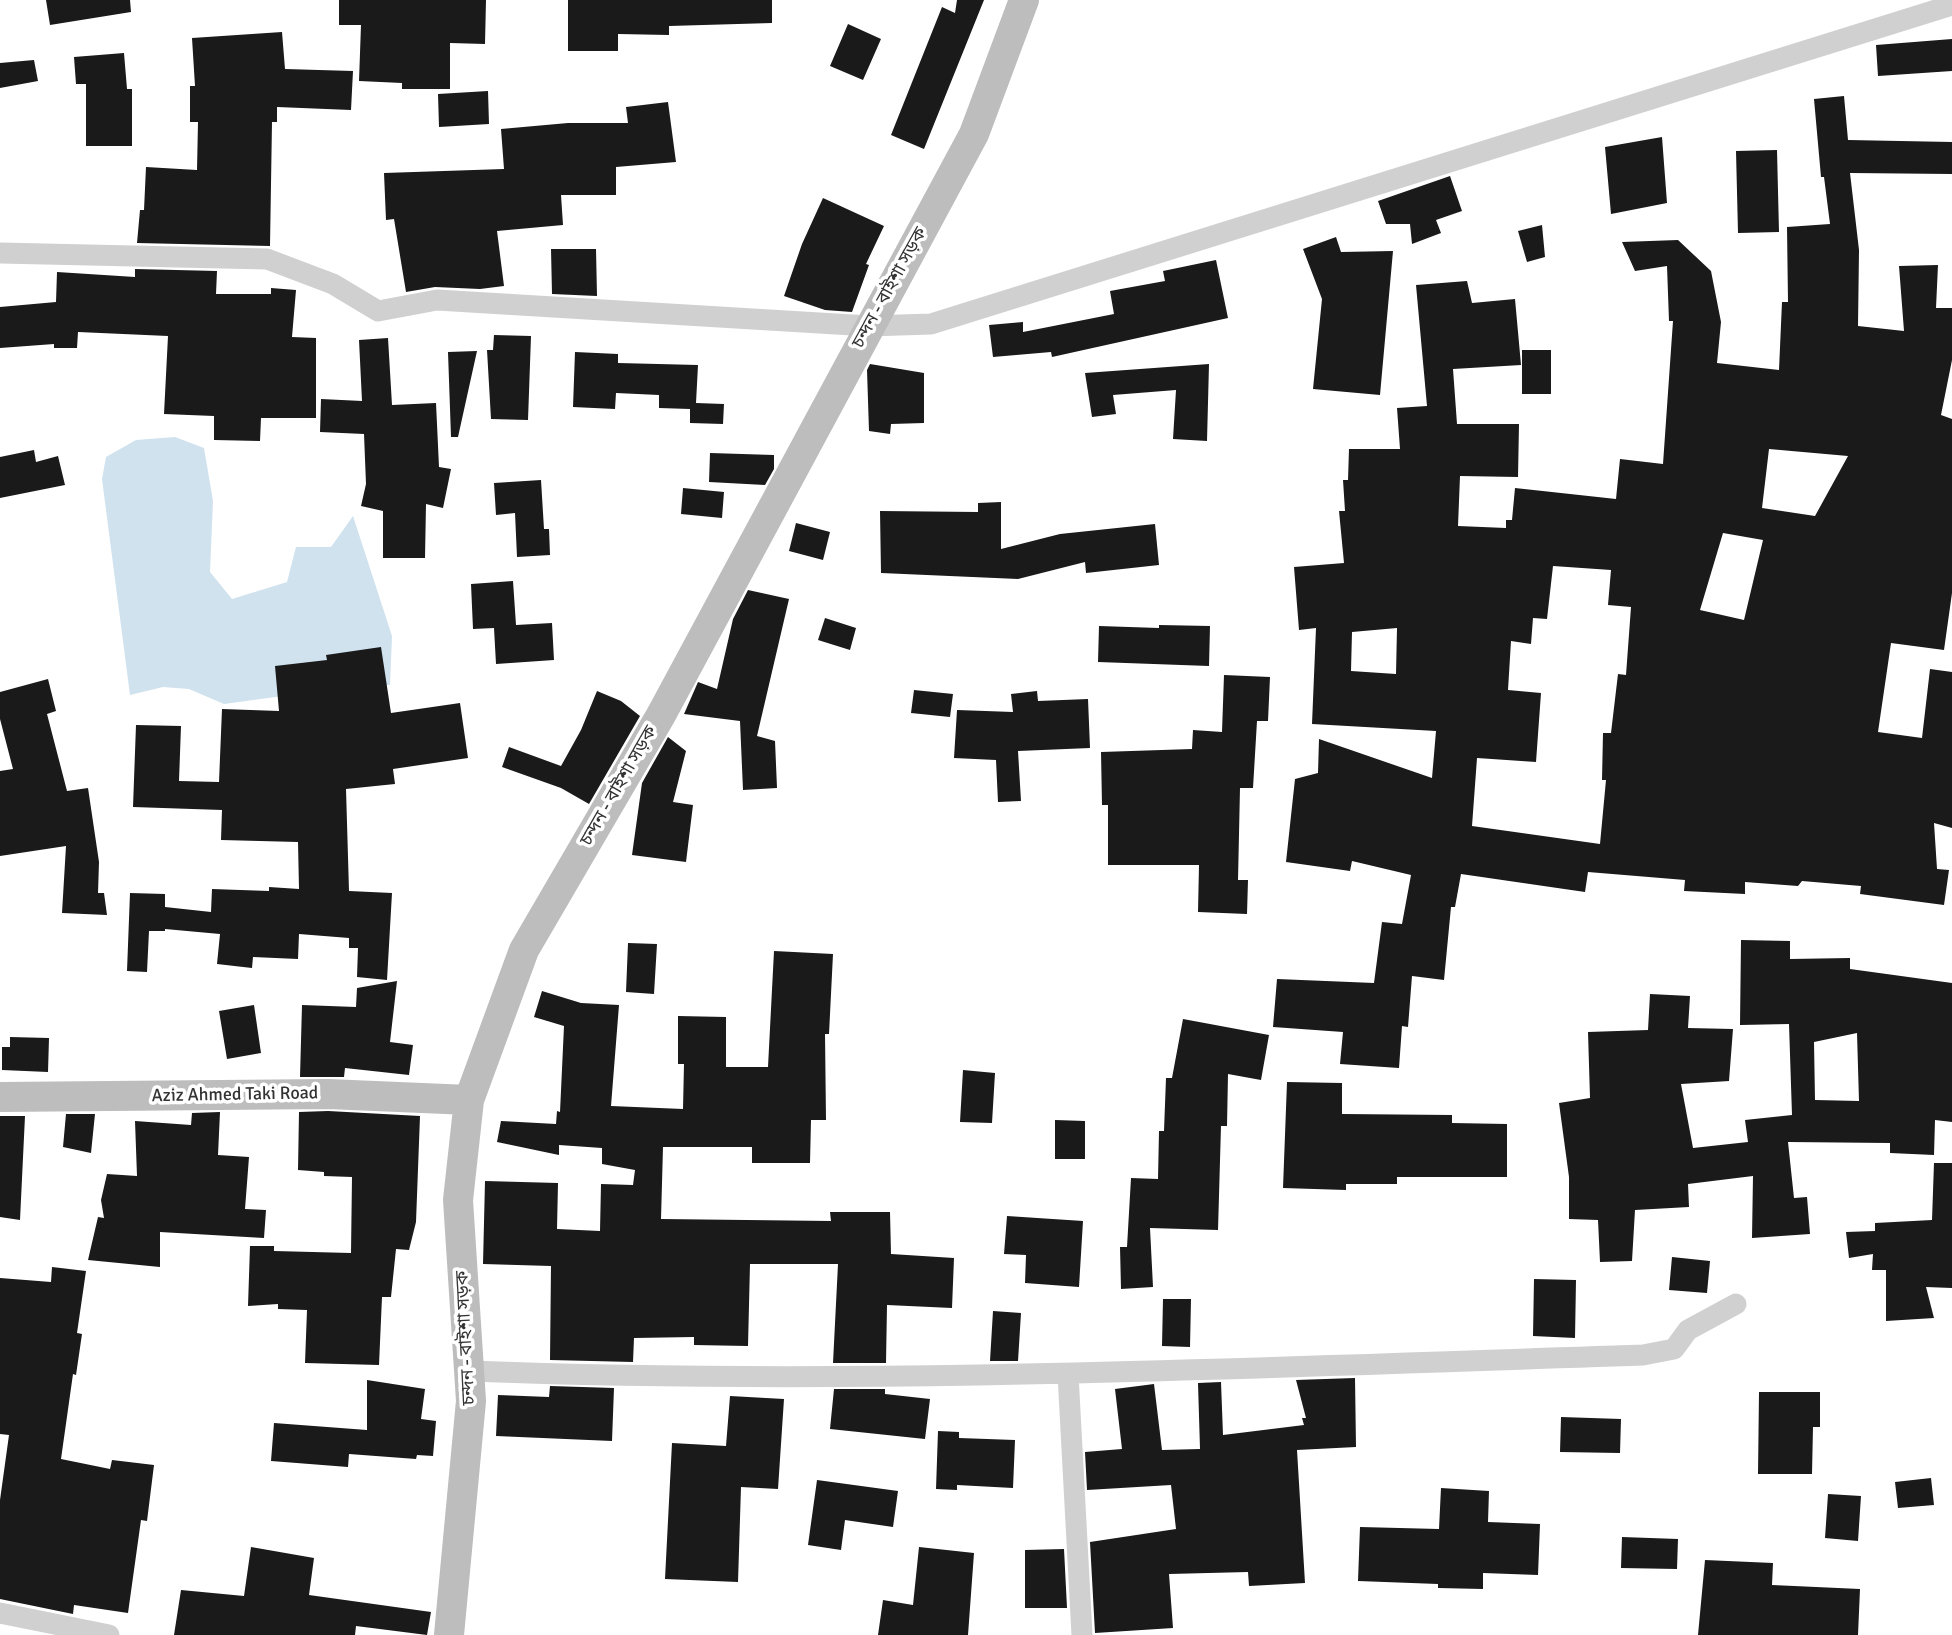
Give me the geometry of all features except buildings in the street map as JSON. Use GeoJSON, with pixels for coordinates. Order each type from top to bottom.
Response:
{"type":"FeatureCollection","features":[{"type":"Feature","properties":{"kind":"main road","name":"চন্দন - বাইশা সড়ক"},"geometry":{"type":"LineString","coordinates":[[449,1635],[471,1401],[458,1200],[470,1100],[524,950],[661,715],[974,134],[1024,0]]}},
{"type":"Feature","properties":{"kind":"main road","name":"Aziz Ahmed Taki Road"},"geometry":{"type":"LineString","coordinates":[[0,1097],[328,1094],[470,1100]]}},
{"type":"Feature","properties":{"kind":"street"},"geometry":{"type":"LineString","coordinates":[[0,253],[267,259],[333,284],[378,311],[438,300],[869,326],[931,324],[1952,5]]}},
{"type":"Feature","properties":{"kind":"street"},"geometry":{"type":"LineString","coordinates":[[469,1371],[619,1377],[1068,1374],[1643,1355],[1674,1349],[1688,1330],[1735,1304]]}},
{"type":"Feature","properties":{"kind":"street"},"geometry":{"type":"LineString","coordinates":[[1068,1374],[1083,1635]]}},
{"type":"Feature","properties":{"kind":"street"},"geometry":{"type":"LineString","coordinates":[[0,1613],[109,1635]]}},
{"type":"Feature","properties":{"kind":"water"},"geometry":{"type":"Polygon","coordinates":[[[175,437],[204,448],[213,501],[210,572],[232,599],[287,582],[296,547],[331,547],[353,516],[392,636],[390,685],[363,685],[224,704],[189,689],[163,687],[130,695],[102,479],[106,457],[136,440],[175,437]]]}}]}
